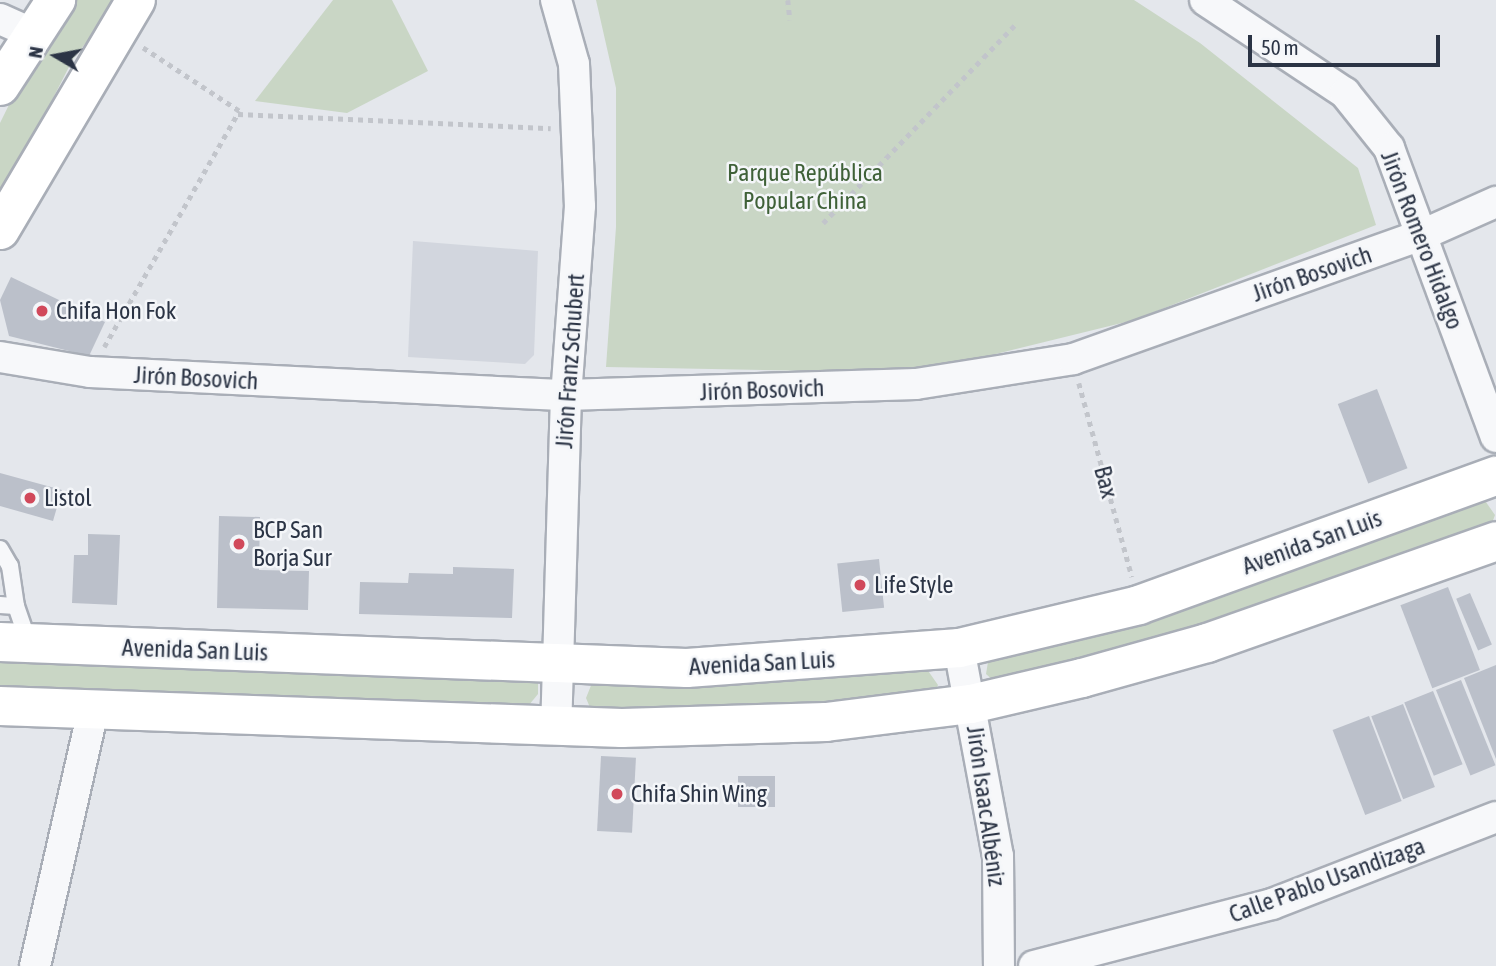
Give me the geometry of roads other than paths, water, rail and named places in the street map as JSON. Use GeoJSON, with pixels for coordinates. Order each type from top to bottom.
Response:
{"type":"FeatureCollection","features":[{"type":"Feature","properties":{"kind":"main road"},"geometry":{"type":"LineString","coordinates":[[0,86],[16,26],[55,0]]}},
{"type":"Feature","properties":{"kind":"main road"},"geometry":{"type":"LineString","coordinates":[[0,230],[125,14]]}},
{"type":"Feature","properties":{"kind":"main road","name":"Avenida San Luis"},"geometry":{"type":"LineString","coordinates":[[14,643],[687,668],[959,648],[1139,605],[1496,476]]}},
{"type":"Feature","properties":{"kind":"main road"},"geometry":{"type":"LineString","coordinates":[[0,706],[556,726],[826,722],[971,704],[1207,643],[1496,541]]}},
{"type":"Feature","properties":{"kind":"street","name":"Jirón Franz Schubert"},"geometry":{"type":"LineString","coordinates":[[556,0],[574,64],[580,206],[566,395],[556,726]]}},
{"type":"Feature","properties":{"kind":"street","name":"Jirón Romero Hidalgo"},"geometry":{"type":"LineString","coordinates":[[1205,0],[1345,93],[1389,148],[1424,234],[1496,437]]}},
{"type":"Feature","properties":{"kind":"street","name":"Jirón Bosovich"},"geometry":{"type":"LineString","coordinates":[[0,356],[90,372],[566,395],[916,384],[1073,359],[1424,234],[1496,202]]}},
{"type":"Feature","properties":{"kind":"street","name":"Jirón Isaac Albéniz"},"geometry":{"type":"LineString","coordinates":[[959,648],[998,856],[999,966]]}},
{"type":"Feature","properties":{"kind":"street"},"geometry":{"type":"LineString","coordinates":[[35,966],[93,711]]}},
{"type":"Feature","properties":{"kind":"street","name":"Calle Pablo Usandizaga"},"geometry":{"type":"LineString","coordinates":[[1034,966],[1272,904],[1496,817]]}},
{"type":"Feature","properties":{"kind":"lane"},"geometry":{"type":"LineString","coordinates":[[0,549],[10,566],[8,605],[14,643]]}},
{"type":"Feature","properties":{"kind":"place","name":"Chifa Hon Fok"},"geometry":{"type":"Point","coordinates":[42,311]}},
{"type":"Feature","properties":{"kind":"place","name":"Listol"},"geometry":{"type":"Point","coordinates":[30,498]}},
{"type":"Feature","properties":{"kind":"place","name":"BCP San Borja Sur"},"geometry":{"type":"Point","coordinates":[239,544]}},
{"type":"Feature","properties":{"kind":"place","name":"Life Style"},"geometry":{"type":"Point","coordinates":[860,585]}},
{"type":"Feature","properties":{"kind":"place","name":"Chifa Shin Wing"},"geometry":{"type":"Point","coordinates":[617,794]}},
{"type":"Feature","properties":{"kind":"park label","name":"Parque República Popular China"},"geometry":{"type":"Point","coordinates":[805,187]}}]}
